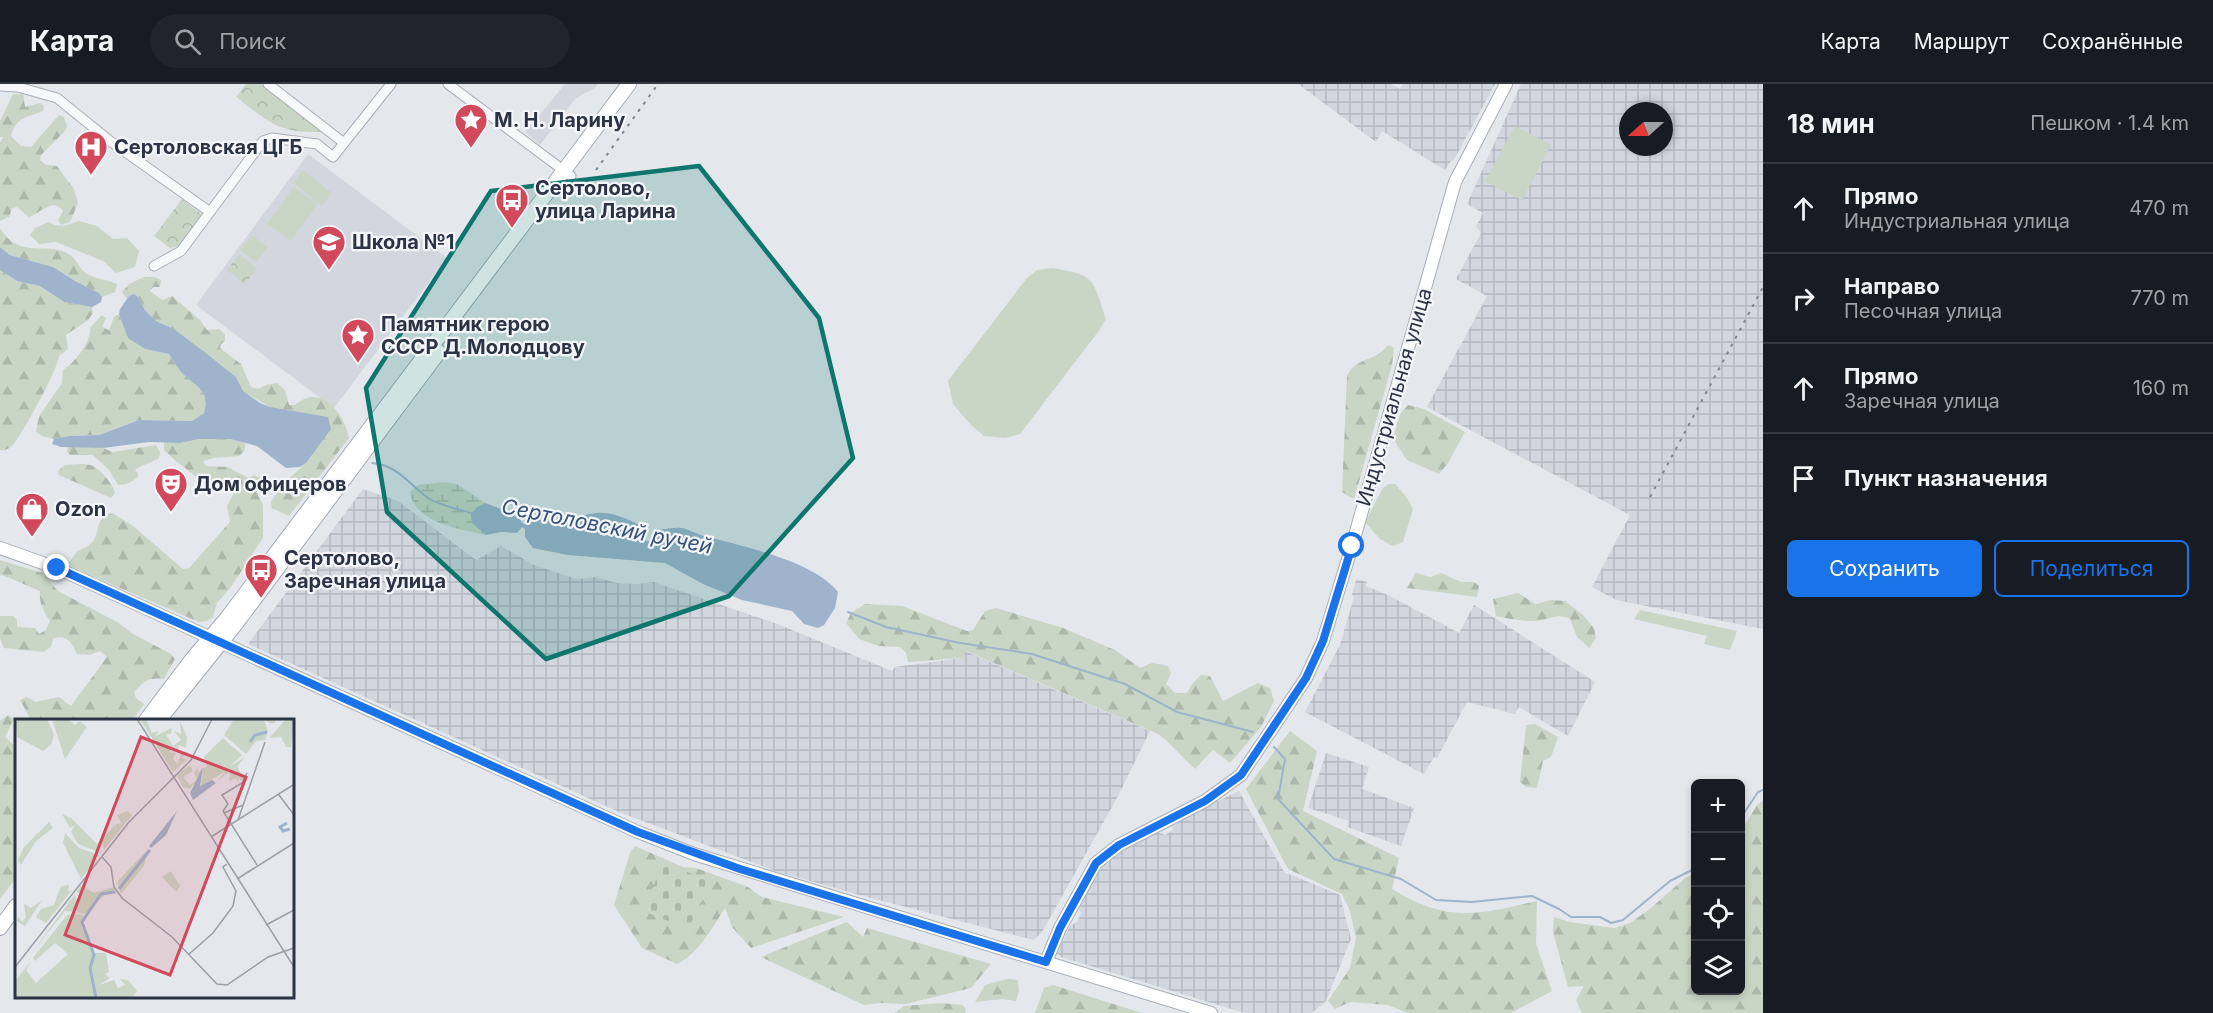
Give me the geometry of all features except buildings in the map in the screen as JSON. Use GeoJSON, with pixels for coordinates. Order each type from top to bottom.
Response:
{"type":"FeatureCollection","features":[{"type":"Feature","properties":{"kind":"main road"},"geometry":{"type":"LineString","coordinates":[[567,174],[629,84]]}},
{"type":"Feature","properties":{"kind":"main road"},"geometry":{"type":"LineString","coordinates":[[160,719],[215,641],[567,174],[640,84]]}},
{"type":"Feature","properties":{"kind":"main road","name":"Индустриальная улица"},"geometry":{"type":"LineString","coordinates":[[1046,962],[1060,928],[1096,863],[1119,845],[1205,801],[1241,775],[1306,678],[1323,641],[1346,567],[1455,182],[1506,84]]}},
{"type":"Feature","properties":{"kind":"main road"},"geometry":{"type":"LineString","coordinates":[[0,548],[57,568],[638,832],[694,854],[1210,1013]]}},
{"type":"Feature","properties":{"kind":"main road"},"geometry":{"type":"LineString","coordinates":[[147,719],[215,641]]}},
{"type":"Feature","properties":{"kind":"main road"},"geometry":{"type":"LineString","coordinates":[[0,928],[15,907]]}},
{"type":"Feature","properties":{"kind":"street"},"geometry":{"type":"LineString","coordinates":[[268,84],[344,143]]}},
{"type":"Feature","properties":{"kind":"street"},"geometry":{"type":"LineString","coordinates":[[154,266],[181,251],[264,141],[272,138],[317,144],[333,157],[391,84]]}},
{"type":"Feature","properties":{"kind":"street"},"geometry":{"type":"LineString","coordinates":[[448,84],[567,174]]}},
{"type":"Feature","properties":{"kind":"street"},"geometry":{"type":"LineString","coordinates":[[0,86],[18,87],[57,98],[110,141],[210,212]]}},
{"type":"Feature","properties":{"kind":"highlighted area"},"geometry":{"type":"Polygon","coordinates":[[[699,166],[819,318],[853,458],[729,596],[546,659],[387,512],[366,388],[491,191],[699,166]]]}},
{"type":"Feature","properties":{"kind":"shaded area"},"geometry":{"type":"Polygon","coordinates":[[[565,84],[598,84],[576,98],[540,145],[525,132],[565,84]]]}},
{"type":"Feature","properties":{"kind":"shaded area"},"geometry":{"type":"Polygon","coordinates":[[[1298,84],[1391,84],[1400,89],[1402,84],[1495,84],[1454,160],[1445,170],[1382,131],[1376,142],[1298,84]]]}},
{"type":"Feature","properties":{"kind":"shaded area"},"geometry":{"type":"Polygon","coordinates":[[[1521,84],[1763,84],[1763,629],[1616,600],[1592,587],[1630,515],[1427,407],[1487,296],[1456,279],[1481,233],[1476,226],[1483,213],[1467,204],[1521,84]]]}},
{"type":"Feature","properties":{"kind":"shaded area","name":"Школа №1"},"geometry":{"type":"Polygon","coordinates":[[[308,154],[447,258],[334,408],[196,305],[308,154]]]}},
{"type":"Feature","properties":{"kind":"shaded area"},"geometry":{"type":"Polygon","coordinates":[[[363,489],[398,501],[476,560],[501,546],[534,565],[577,579],[596,577],[617,583],[654,582],[780,625],[892,671],[895,667],[962,658],[965,651],[1150,731],[1117,798],[1042,932],[1034,940],[775,871],[619,812],[248,644],[363,489]]]}},
{"type":"Feature","properties":{"kind":"shaded area"},"geometry":{"type":"Polygon","coordinates":[[[1356,579],[1367,582],[1366,586],[1390,596],[1459,633],[1474,605],[1595,682],[1568,736],[1519,707],[1515,714],[1467,702],[1437,758],[1434,757],[1424,774],[1305,712],[1340,645],[1354,597],[1352,595],[1356,579]]]}},
{"type":"Feature","properties":{"kind":"shaded area"},"geometry":{"type":"Polygon","coordinates":[[[1326,753],[1369,767],[1362,789],[1414,808],[1401,846],[1347,827],[1349,821],[1308,808],[1326,753]]]}},
{"type":"Feature","properties":{"kind":"shaded area"},"geometry":{"type":"Polygon","coordinates":[[[1239,791],[1284,872],[1340,895],[1351,939],[1326,1001],[1312,1013],[1244,1013],[1061,957],[1057,953],[1070,926],[1077,922],[1081,913],[1079,909],[1101,863],[1157,832],[1165,835],[1173,830],[1170,824],[1239,791]]]}},
{"type":"Feature","properties":{"kind":"green space"},"geometry":{"type":"Polygon","coordinates":[[[246,84],[261,84],[324,132],[295,131],[267,120],[236,97],[246,84]]]}},
{"type":"Feature","properties":{"kind":"green space"},"geometry":{"type":"Polygon","coordinates":[[[13,94],[23,94],[25,107],[40,103],[44,106],[43,111],[23,119],[13,130],[11,136],[21,146],[31,147],[59,115],[64,117],[67,126],[65,131],[41,155],[40,160],[46,165],[57,166],[74,189],[78,203],[70,222],[61,225],[58,220],[63,211],[55,205],[29,217],[17,207],[12,208],[9,217],[0,221],[0,143],[3,137],[0,137],[0,121],[13,94]]]}},
{"type":"Feature","properties":{"kind":"green space"},"geometry":{"type":"Polygon","coordinates":[[[1515,126],[1551,145],[1522,200],[1485,181],[1515,126]]]}},
{"type":"Feature","properties":{"kind":"green space"},"geometry":{"type":"Polygon","coordinates":[[[303,170],[332,193],[322,206],[293,183],[303,170]]]}},
{"type":"Feature","properties":{"kind":"green space"},"geometry":{"type":"Polygon","coordinates":[[[294,187],[318,204],[291,241],[267,224],[294,187]]]}},
{"type":"Feature","properties":{"kind":"green space"},"geometry":{"type":"Polygon","coordinates":[[[182,199],[203,215],[182,245],[170,248],[154,236],[182,199]]]}},
{"type":"Feature","properties":{"kind":"green space"},"geometry":{"type":"Polygon","coordinates":[[[79,221],[97,226],[113,239],[127,238],[139,251],[135,267],[116,273],[103,261],[56,242],[39,244],[30,235],[35,228],[49,222],[60,226],[79,221]]]}},
{"type":"Feature","properties":{"kind":"green space"},"geometry":{"type":"Polygon","coordinates":[[[0,228],[7,238],[23,247],[59,250],[67,253],[86,273],[117,284],[115,292],[102,297],[99,293],[53,267],[10,255],[0,247],[0,228]]]}},
{"type":"Feature","properties":{"kind":"green space"},"geometry":{"type":"Polygon","coordinates":[[[252,235],[268,247],[256,262],[240,250],[252,235]]]}},
{"type":"Feature","properties":{"kind":"green space"},"geometry":{"type":"Polygon","coordinates":[[[239,254],[257,268],[245,284],[227,270],[239,254]]]}},
{"type":"Feature","properties":{"kind":"green space"},"geometry":{"type":"Polygon","coordinates":[[[1051,268],[1076,273],[1090,281],[1098,295],[1106,319],[1020,434],[1006,438],[984,436],[953,404],[948,381],[1027,278],[1037,270],[1051,268]]]}},
{"type":"Feature","properties":{"kind":"green space"},"geometry":{"type":"Polygon","coordinates":[[[0,270],[17,281],[40,286],[64,302],[92,307],[93,313],[88,320],[66,335],[68,349],[59,356],[32,415],[13,445],[2,450],[0,450],[0,270]]]}},
{"type":"Feature","properties":{"kind":"green space"},"geometry":{"type":"Polygon","coordinates":[[[144,277],[161,280],[160,287],[153,287],[150,291],[163,300],[172,296],[200,320],[207,330],[219,329],[225,334],[225,341],[220,348],[241,364],[251,387],[258,389],[277,383],[285,390],[289,405],[295,405],[314,397],[322,399],[337,411],[342,419],[349,438],[289,516],[272,508],[271,502],[282,485],[306,463],[270,407],[242,391],[236,377],[174,329],[156,321],[145,310],[138,297],[129,296],[127,299],[122,292],[129,284],[144,277]]]}},
{"type":"Feature","properties":{"kind":"green space"},"geometry":{"type":"Polygon","coordinates":[[[119,314],[124,329],[145,349],[169,354],[181,372],[201,390],[205,399],[204,413],[192,421],[139,420],[99,435],[54,439],[36,432],[39,416],[62,383],[63,370],[77,358],[85,345],[90,328],[102,315],[106,318],[102,327],[109,330],[114,317],[119,314]]]}},
{"type":"Feature","properties":{"kind":"green space"},"geometry":{"type":"Polygon","coordinates":[[[1388,345],[1394,348],[1392,365],[1354,499],[1342,492],[1347,375],[1357,364],[1383,351],[1388,345]]]}},
{"type":"Feature","properties":{"kind":"green space"},"geometry":{"type":"Polygon","coordinates":[[[1408,405],[1424,409],[1465,432],[1448,463],[1439,474],[1407,460],[1393,439],[1400,414],[1408,405]]]}},
{"type":"Feature","properties":{"kind":"green space"},"geometry":{"type":"Polygon","coordinates":[[[199,439],[230,439],[245,443],[245,450],[239,456],[203,461],[206,466],[228,467],[248,478],[254,475],[260,478],[256,491],[263,505],[263,538],[231,587],[217,603],[213,617],[199,622],[76,569],[69,563],[77,552],[92,542],[100,521],[112,513],[133,526],[183,569],[189,568],[230,522],[227,506],[234,493],[229,489],[213,490],[164,450],[164,442],[180,443],[199,439]]]}},
{"type":"Feature","properties":{"kind":"green space"},"geometry":{"type":"Polygon","coordinates":[[[156,445],[160,453],[159,458],[137,468],[135,470],[138,477],[121,485],[118,485],[109,470],[93,455],[70,455],[67,452],[68,447],[103,448],[113,452],[156,445]]]}},
{"type":"Feature","properties":{"kind":"green space"},"geometry":{"type":"Polygon","coordinates":[[[65,465],[94,466],[112,485],[115,493],[111,498],[59,475],[58,471],[65,465]]]}},
{"type":"Feature","properties":{"kind":"green space"},"geometry":{"type":"Polygon","coordinates":[[[443,482],[457,484],[485,503],[477,507],[472,523],[486,535],[440,523],[429,518],[413,503],[410,492],[418,485],[443,482]]]}},
{"type":"Feature","properties":{"kind":"green space"},"geometry":{"type":"Polygon","coordinates":[[[1389,484],[1395,484],[1413,509],[1403,542],[1393,546],[1380,539],[1365,522],[1383,488],[1389,484]]]}},
{"type":"Feature","properties":{"kind":"green space"},"geometry":{"type":"Polygon","coordinates":[[[0,560],[42,573],[58,591],[171,654],[175,659],[164,679],[147,681],[134,692],[136,698],[144,704],[134,719],[30,719],[20,700],[27,697],[35,702],[59,697],[71,706],[107,657],[100,651],[89,655],[77,654],[71,643],[62,638],[53,638],[51,647],[43,652],[4,648],[0,639],[0,616],[14,616],[17,620],[17,627],[35,628],[39,634],[46,630],[50,621],[42,607],[40,591],[0,574],[0,560]]]}},
{"type":"Feature","properties":{"kind":"green space"},"geometry":{"type":"Polygon","coordinates":[[[1416,573],[1430,577],[1441,573],[1461,582],[1474,582],[1479,586],[1477,597],[1407,588],[1416,573]]]}},
{"type":"Feature","properties":{"kind":"green space"},"geometry":{"type":"Polygon","coordinates":[[[1518,593],[1536,604],[1551,600],[1565,601],[1583,615],[1594,628],[1596,638],[1589,648],[1577,637],[1570,619],[1565,617],[1557,616],[1534,621],[1496,616],[1493,599],[1518,593]]]}},
{"type":"Feature","properties":{"kind":"green space"},"geometry":{"type":"Polygon","coordinates":[[[865,604],[902,606],[967,631],[973,630],[985,611],[996,608],[1063,628],[1115,650],[1140,668],[1152,663],[1168,666],[1171,673],[1166,684],[1175,693],[1187,693],[1201,675],[1210,676],[1223,701],[1258,683],[1270,688],[1274,701],[1261,727],[1230,763],[1213,750],[1195,769],[1158,734],[966,651],[962,658],[908,662],[906,653],[900,647],[879,646],[859,639],[846,623],[851,613],[865,604]]]}},
{"type":"Feature","properties":{"kind":"green space"},"geometry":{"type":"Polygon","coordinates":[[[1640,610],[1737,631],[1730,650],[1704,644],[1707,636],[1634,619],[1640,610]]]}},
{"type":"Feature","properties":{"kind":"green space"},"geometry":{"type":"Polygon","coordinates":[[[8,715],[14,719],[5,737],[15,746],[15,879],[0,899],[0,721],[8,715]]]}},
{"type":"Feature","properties":{"kind":"green space"},"geometry":{"type":"Polygon","coordinates":[[[1535,724],[1558,737],[1551,757],[1543,761],[1537,788],[1526,787],[1520,782],[1526,725],[1535,724]]]}},
{"type":"Feature","properties":{"kind":"green space"},"geometry":{"type":"Polygon","coordinates":[[[1290,731],[1317,751],[1303,811],[1399,858],[1392,889],[1430,907],[1463,913],[1497,910],[1537,901],[1536,944],[1552,991],[1511,1013],[1408,1013],[1388,1005],[1350,1002],[1335,1009],[1328,1001],[1350,968],[1356,938],[1350,911],[1342,894],[1288,869],[1246,789],[1290,731]]]}},
{"type":"Feature","properties":{"kind":"green space"},"geometry":{"type":"Polygon","coordinates":[[[1763,801],[1763,1013],[1582,1013],[1576,1000],[1584,986],[1568,987],[1553,932],[1554,917],[1570,922],[1614,928],[1630,923],[1691,876],[1691,995],[1745,995],[1745,824],[1757,805],[1763,801]]]}},
{"type":"Feature","properties":{"kind":"green space"},"geometry":{"type":"Polygon","coordinates":[[[635,846],[683,867],[696,868],[748,887],[762,897],[844,917],[751,948],[732,927],[725,908],[698,947],[677,964],[642,948],[614,905],[630,853],[635,846]]]}},
{"type":"Feature","properties":{"kind":"green space"},"geometry":{"type":"Polygon","coordinates":[[[663,863],[712,881],[688,929],[643,911],[663,863]]]}},
{"type":"Feature","properties":{"kind":"green space"},"geometry":{"type":"Polygon","coordinates":[[[847,922],[863,937],[867,928],[991,964],[971,988],[905,1004],[864,1005],[761,957],[847,922]]]}},
{"type":"Feature","properties":{"kind":"green space"},"geometry":{"type":"Polygon","coordinates":[[[1007,979],[1018,980],[1019,991],[1016,1001],[1002,999],[975,1002],[985,985],[1007,979]]]}},
{"type":"Feature","properties":{"kind":"green space"},"geometry":{"type":"Polygon","coordinates":[[[1053,985],[1142,1013],[1035,1013],[1044,988],[1053,985]]]}},
{"type":"Feature","properties":{"kind":"green space"},"geometry":{"type":"Polygon","coordinates":[[[941,1003],[962,1005],[966,1009],[965,1013],[894,1013],[904,1006],[941,1003]]]}},
{"type":"Feature","properties":{"kind":"water"},"geometry":{"type":"Polygon","coordinates":[[[0,247],[10,255],[53,267],[99,293],[102,297],[101,302],[92,307],[64,302],[40,286],[17,281],[0,270],[0,247]]]}},
{"type":"Feature","properties":{"kind":"water"},"geometry":{"type":"Polygon","coordinates":[[[134,294],[156,321],[174,329],[207,354],[236,377],[243,391],[260,403],[270,407],[328,417],[331,429],[306,463],[300,467],[286,468],[257,446],[230,439],[199,439],[180,443],[149,442],[103,448],[61,447],[52,444],[54,439],[99,435],[139,420],[192,421],[204,413],[204,394],[181,372],[169,354],[145,349],[128,338],[119,314],[129,296],[134,294]]]}},
{"type":"Feature","properties":{"kind":"water"},"geometry":{"type":"Polygon","coordinates":[[[485,503],[518,515],[522,523],[526,524],[531,517],[556,521],[596,513],[608,513],[644,528],[643,537],[646,541],[653,541],[659,530],[679,528],[757,550],[795,563],[827,581],[838,592],[835,608],[824,625],[818,628],[804,624],[792,611],[742,600],[703,584],[665,563],[568,555],[533,548],[525,537],[525,529],[522,527],[517,533],[501,532],[486,535],[472,523],[471,514],[485,503]]]}},
{"type":"Feature","properties":{"kind":"waterway","name":"Сертоловский ручей"},"geometry":{"type":"LineString","coordinates":[[372,463],[381,464],[396,471],[433,501],[474,514]]}},
{"type":"Feature","properties":{"kind":"waterway","name":"Сертоловский ручей"},"geometry":{"type":"LineString","coordinates":[[848,612],[886,627],[960,643],[1032,654],[1125,684],[1177,712],[1253,732]]}},
{"type":"Feature","properties":{"kind":"waterway","name":"Сертоловский ручей"},"geometry":{"type":"LineString","coordinates":[[1274,747],[1285,759],[1278,799],[1334,859],[1401,879],[1436,900],[1472,902],[1532,896],[1571,917],[1600,917],[1611,923],[1623,920],[1670,881],[1691,870]]}},
{"type":"Feature","properties":{"kind":"waterway","name":"Сертоловский ручей"},"geometry":{"type":"LineString","coordinates":[[1745,812],[1758,792],[1763,790]]}},
{"type":"Feature","properties":{"kind":"railway"},"geometry":{"type":"LineString","coordinates":[[596,170],[658,84]]}},
{"type":"Feature","properties":{"kind":"railway"},"geometry":{"type":"LineString","coordinates":[[1650,497],[1763,287]]}},
{"type":"Feature","properties":{"kind":"place","name":"М. Н. Ларину"},"geometry":{"type":"Point","coordinates":[471,149]}},
{"type":"Feature","properties":{"kind":"place","name":"Сертоловская ЦГБ"},"geometry":{"type":"Point","coordinates":[91,176]}},
{"type":"Feature","properties":{"kind":"place","name":"Сертолово, улица Ларина"},"geometry":{"type":"Point","coordinates":[512,229]}},
{"type":"Feature","properties":{"kind":"place","name":"Школа №1"},"geometry":{"type":"Point","coordinates":[329,271]}},
{"type":"Feature","properties":{"kind":"place","name":"Памятник герою СССР Д.Молодцову"},"geometry":{"type":"Point","coordinates":[358,364]}},
{"type":"Feature","properties":{"kind":"place","name":"Дом офицеров"},"geometry":{"type":"Point","coordinates":[171,513]}},
{"type":"Feature","properties":{"kind":"place","name":"Ozon"},"geometry":{"type":"Point","coordinates":[32,538]}},
{"type":"Feature","properties":{"kind":"place","name":"Сертолово, Заречная улица"},"geometry":{"type":"Point","coordinates":[261,599]}},
{"type":"Feature","properties":{"kind":"route"},"geometry":{"type":"LineString","coordinates":[[57,568],[638,832],[740,869],[1046,962],[1060,928],[1096,863],[1119,845],[1205,801],[1241,775],[1306,678],[1323,641],[1352,546]]}}]}
